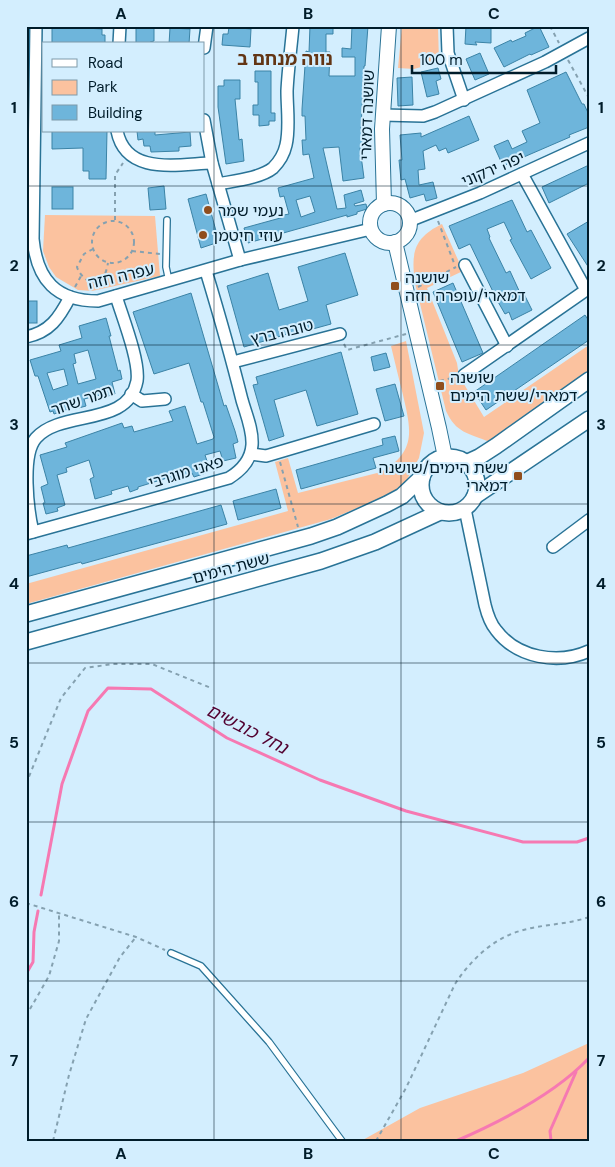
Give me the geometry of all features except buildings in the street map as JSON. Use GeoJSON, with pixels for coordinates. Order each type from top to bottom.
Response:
{"type":"FeatureCollection","features":[{"type":"Feature","properties":{"kind":"main road"},"geometry":{"type":"LineString","coordinates":[[466,462],[479,457],[496,446],[589,380]]}},
{"type":"Feature","properties":{"kind":"main road"},"geometry":{"type":"LineString","coordinates":[[475,496],[589,419]]}},
{"type":"Feature","properties":{"kind":"main road"},"geometry":{"type":"LineString","coordinates":[[445,457],[466,462],[472,469],[477,486],[471,503],[457,513],[440,512],[432,508],[426,502],[420,486],[422,477],[430,464],[445,457]]}},
{"type":"Feature","properties":{"kind":"main road","name":"ששת הימים"},"geometry":{"type":"LineString","coordinates":[[26,614],[337,527],[402,496],[422,477]]}},
{"type":"Feature","properties":{"kind":"main road","name":"ששת הימים"},"geometry":{"type":"LineString","coordinates":[[26,642],[321,561],[375,542],[440,512]]}},
{"type":"Feature","properties":{"kind":"street","name":"עפרה חזה"},"geometry":{"type":"LineString","coordinates":[[36,26],[30,90],[32,239],[34,257],[40,272],[56,290],[84,301],[98,301],[240,260],[370,229]]}},
{"type":"Feature","properties":{"kind":"street"},"geometry":{"type":"LineString","coordinates":[[119,42],[120,26]]}},
{"type":"Feature","properties":{"kind":"street"},"geometry":{"type":"LineString","coordinates":[[205,42],[207,26]]}},
{"type":"Feature","properties":{"kind":"street"},"geometry":{"type":"LineString","coordinates":[[218,184],[263,174],[271,170],[278,163],[283,154],[287,132],[287,89],[293,26]]}},
{"type":"Feature","properties":{"kind":"street","name":"שושנה דמארי"},"geometry":{"type":"LineString","coordinates":[[384,204],[383,115],[389,26]]}},
{"type":"Feature","properties":{"kind":"street"},"geometry":{"type":"LineString","coordinates":[[447,26],[448,53],[464,100]]}},
{"type":"Feature","properties":{"kind":"street"},"geometry":{"type":"LineString","coordinates":[[383,115],[423,116],[464,100],[589,38]]}},
{"type":"Feature","properties":{"kind":"street"},"geometry":{"type":"LineString","coordinates":[[205,125],[212,163],[240,260]]}},
{"type":"Feature","properties":{"kind":"street"},"geometry":{"type":"LineString","coordinates":[[117,132],[121,145],[130,154],[139,161],[151,165],[212,163]]}},
{"type":"Feature","properties":{"kind":"street","name":"יפה ירקוני"},"geometry":{"type":"LineString","coordinates":[[409,222],[589,143]]}},
{"type":"Feature","properties":{"kind":"street"},"geometry":{"type":"LineString","coordinates":[[464,375],[587,289],[522,174]]}},
{"type":"Feature","properties":{"kind":"street"},"geometry":{"type":"LineString","coordinates":[[384,204],[396,204],[401,207],[405,211],[409,222],[406,234],[395,242],[383,242],[370,229],[371,216],[378,207],[384,204]]}},
{"type":"Feature","properties":{"kind":"street"},"geometry":{"type":"LineString","coordinates":[[395,242],[445,457]]}},
{"type":"Feature","properties":{"kind":"street"},"geometry":{"type":"LineString","coordinates":[[465,265],[507,346]]}},
{"type":"Feature","properties":{"kind":"street","name":"טובה ברץ"},"geometry":{"type":"LineString","coordinates":[[206,270],[233,362],[252,438],[251,454]]}},
{"type":"Feature","properties":{"kind":"street","name":"תמר שחר"},"geometry":{"type":"LineString","coordinates":[[30,533],[27,461],[29,450],[35,439],[44,431],[57,426],[114,410],[126,402],[132,394],[137,379],[137,366],[116,296]]}},
{"type":"Feature","properties":{"kind":"street"},"geometry":{"type":"LineString","coordinates":[[26,337],[38,335],[50,326],[70,297]]}},
{"type":"Feature","properties":{"kind":"street","name":"טובה ברץ"},"geometry":{"type":"LineString","coordinates":[[233,362],[340,334]]}},
{"type":"Feature","properties":{"kind":"street"},"geometry":{"type":"LineString","coordinates":[[132,394],[142,401],[165,399]]}},
{"type":"Feature","properties":{"kind":"street"},"geometry":{"type":"LineString","coordinates":[[251,454],[266,456],[374,424]]}},
{"type":"Feature","properties":{"kind":"street","name":"פאני מוגרבי"},"geometry":{"type":"LineString","coordinates":[[30,533],[229,478],[242,468],[251,454]]}},
{"type":"Feature","properties":{"kind":"street"},"geometry":{"type":"LineString","coordinates":[[465,509],[484,605],[496,630],[516,646],[534,655],[555,659],[571,658],[589,651]]}},
{"type":"Feature","properties":{"kind":"street"},"geometry":{"type":"LineString","coordinates":[[552,547],[589,520]]}},
{"type":"Feature","properties":{"kind":"lane"},"geometry":{"type":"LineString","coordinates":[[166,220],[166,267],[169,281]]}},
{"type":"Feature","properties":{"kind":"lane"},"geometry":{"type":"LineString","coordinates":[[171,953],[201,966],[269,1042],[342,1141]]}},
{"type":"Feature","properties":{"kind":"path"},"geometry":{"type":"LineString","coordinates":[[550,26],[589,98]]}},
{"type":"Feature","properties":{"kind":"path"},"geometry":{"type":"LineString","coordinates":[[115,220],[115,175],[130,154]]}},
{"type":"Feature","properties":{"kind":"path"},"geometry":{"type":"LineString","coordinates":[[406,293],[456,267],[434,211]]}},
{"type":"Feature","properties":{"kind":"path"},"geometry":{"type":"LineString","coordinates":[[115,220],[122,222],[132,231],[134,245],[132,251],[122,261],[108,262],[102,260],[93,249],[92,242],[96,228],[108,221],[115,220]]}},
{"type":"Feature","properties":{"kind":"path"},"geometry":{"type":"LineString","coordinates":[[93,249],[84,254],[77,267],[84,279],[96,281],[101,279],[106,271],[108,262]]}},
{"type":"Feature","properties":{"kind":"path"},"geometry":{"type":"LineString","coordinates":[[132,251],[166,254]]}},
{"type":"Feature","properties":{"kind":"path"},"geometry":{"type":"LineString","coordinates":[[340,334],[347,350],[416,332]]}},
{"type":"Feature","properties":{"kind":"path"},"geometry":{"type":"LineString","coordinates":[[429,385],[464,375]]}},
{"type":"Feature","properties":{"kind":"path"},"geometry":{"type":"LineString","coordinates":[[278,452],[302,538]]}},
{"type":"Feature","properties":{"kind":"path"},"geometry":{"type":"LineString","coordinates":[[26,784],[61,698],[85,668],[113,664],[152,664],[211,688]]}},
{"type":"Feature","properties":{"kind":"path"},"geometry":{"type":"LineString","coordinates":[[26,903],[136,937],[171,953]]}},
{"type":"Feature","properties":{"kind":"path"},"geometry":{"type":"LineString","coordinates":[[26,1016],[48,976],[58,941],[59,914]]}},
{"type":"Feature","properties":{"kind":"path"},"geometry":{"type":"LineString","coordinates":[[376,1141],[406,1088],[454,984],[482,952],[496,942],[520,931],[574,922],[589,917]]}},
{"type":"Feature","properties":{"kind":"path"},"geometry":{"type":"LineString","coordinates":[[53,1141],[69,1075],[86,1019],[120,957],[136,937]]}},
{"type":"Feature","properties":{"kind":"green space"},"geometry":{"type":"Polygon","coordinates":[[[402,26],[438,26],[439,62],[414,69],[398,68],[402,26]]]}},
{"type":"Feature","properties":{"kind":"green space"},"geometry":{"type":"Polygon","coordinates":[[[45,215],[155,216],[160,276],[92,291],[78,290],[56,277],[49,267],[43,251],[45,215]]]}},
{"type":"Feature","properties":{"kind":"green space"},"geometry":{"type":"Polygon","coordinates":[[[442,224],[463,271],[427,288],[457,363],[459,376],[484,417],[589,345],[589,371],[490,442],[459,428],[454,424],[446,411],[415,283],[413,264],[416,248],[425,235],[442,224]]]}},
{"type":"Feature","properties":{"kind":"green space"},"geometry":{"type":"Polygon","coordinates":[[[406,341],[424,433],[419,458],[405,483],[391,494],[331,519],[26,604],[26,584],[288,511],[275,462],[288,458],[298,493],[381,472],[393,464],[406,448],[409,429],[406,407],[391,346],[406,341]]]}},
{"type":"Feature","properties":{"kind":"green space"},"geometry":{"type":"Polygon","coordinates":[[[589,1043],[589,1141],[361,1141],[420,1108],[523,1073],[589,1043]]]}},
{"type":"Feature","properties":{"kind":"waterway","name":"נחל כובשים"},"geometry":{"type":"LineString","coordinates":[[41,895],[62,784],[88,711],[108,688],[151,689],[227,738],[320,780],[406,811],[523,842],[577,842],[589,838]]}},
{"type":"Feature","properties":{"kind":"waterway","name":"נחל כובשים"},"geometry":{"type":"LineString","coordinates":[[26,974],[33,962],[34,932],[38,911]]}},
{"type":"Feature","properties":{"kind":"waterway"},"geometry":{"type":"LineString","coordinates":[[456,1141],[527,1106],[560,1083],[589,1058]]}},
{"type":"Feature","properties":{"kind":"waterway"},"geometry":{"type":"LineString","coordinates":[[551,1141],[550,1131],[576,1072]]}},
{"type":"Feature","properties":{"kind":"place","name":"נעמי שמר"},"geometry":{"type":"Point","coordinates":[208,210]}},
{"type":"Feature","properties":{"kind":"place","name":"עוזי חיטמן"},"geometry":{"type":"Point","coordinates":[203,235]}},
{"type":"Feature","properties":{"kind":"place","name":"שושנה דמארי/עופרה חזה"},"geometry":{"type":"Point","coordinates":[395,286]}},
{"type":"Feature","properties":{"kind":"place","name":"שושנה דמארי/ששת הימים"},"geometry":{"type":"Point","coordinates":[440,386]}},
{"type":"Feature","properties":{"kind":"place","name":"ששת הימים/שושנה דמארי"},"geometry":{"type":"Point","coordinates":[518,476]}},
{"type":"Feature","properties":{"kind":"district","name":"נווה מנחם ב"},"geometry":{"type":"Point","coordinates":[285,59]}}]}
